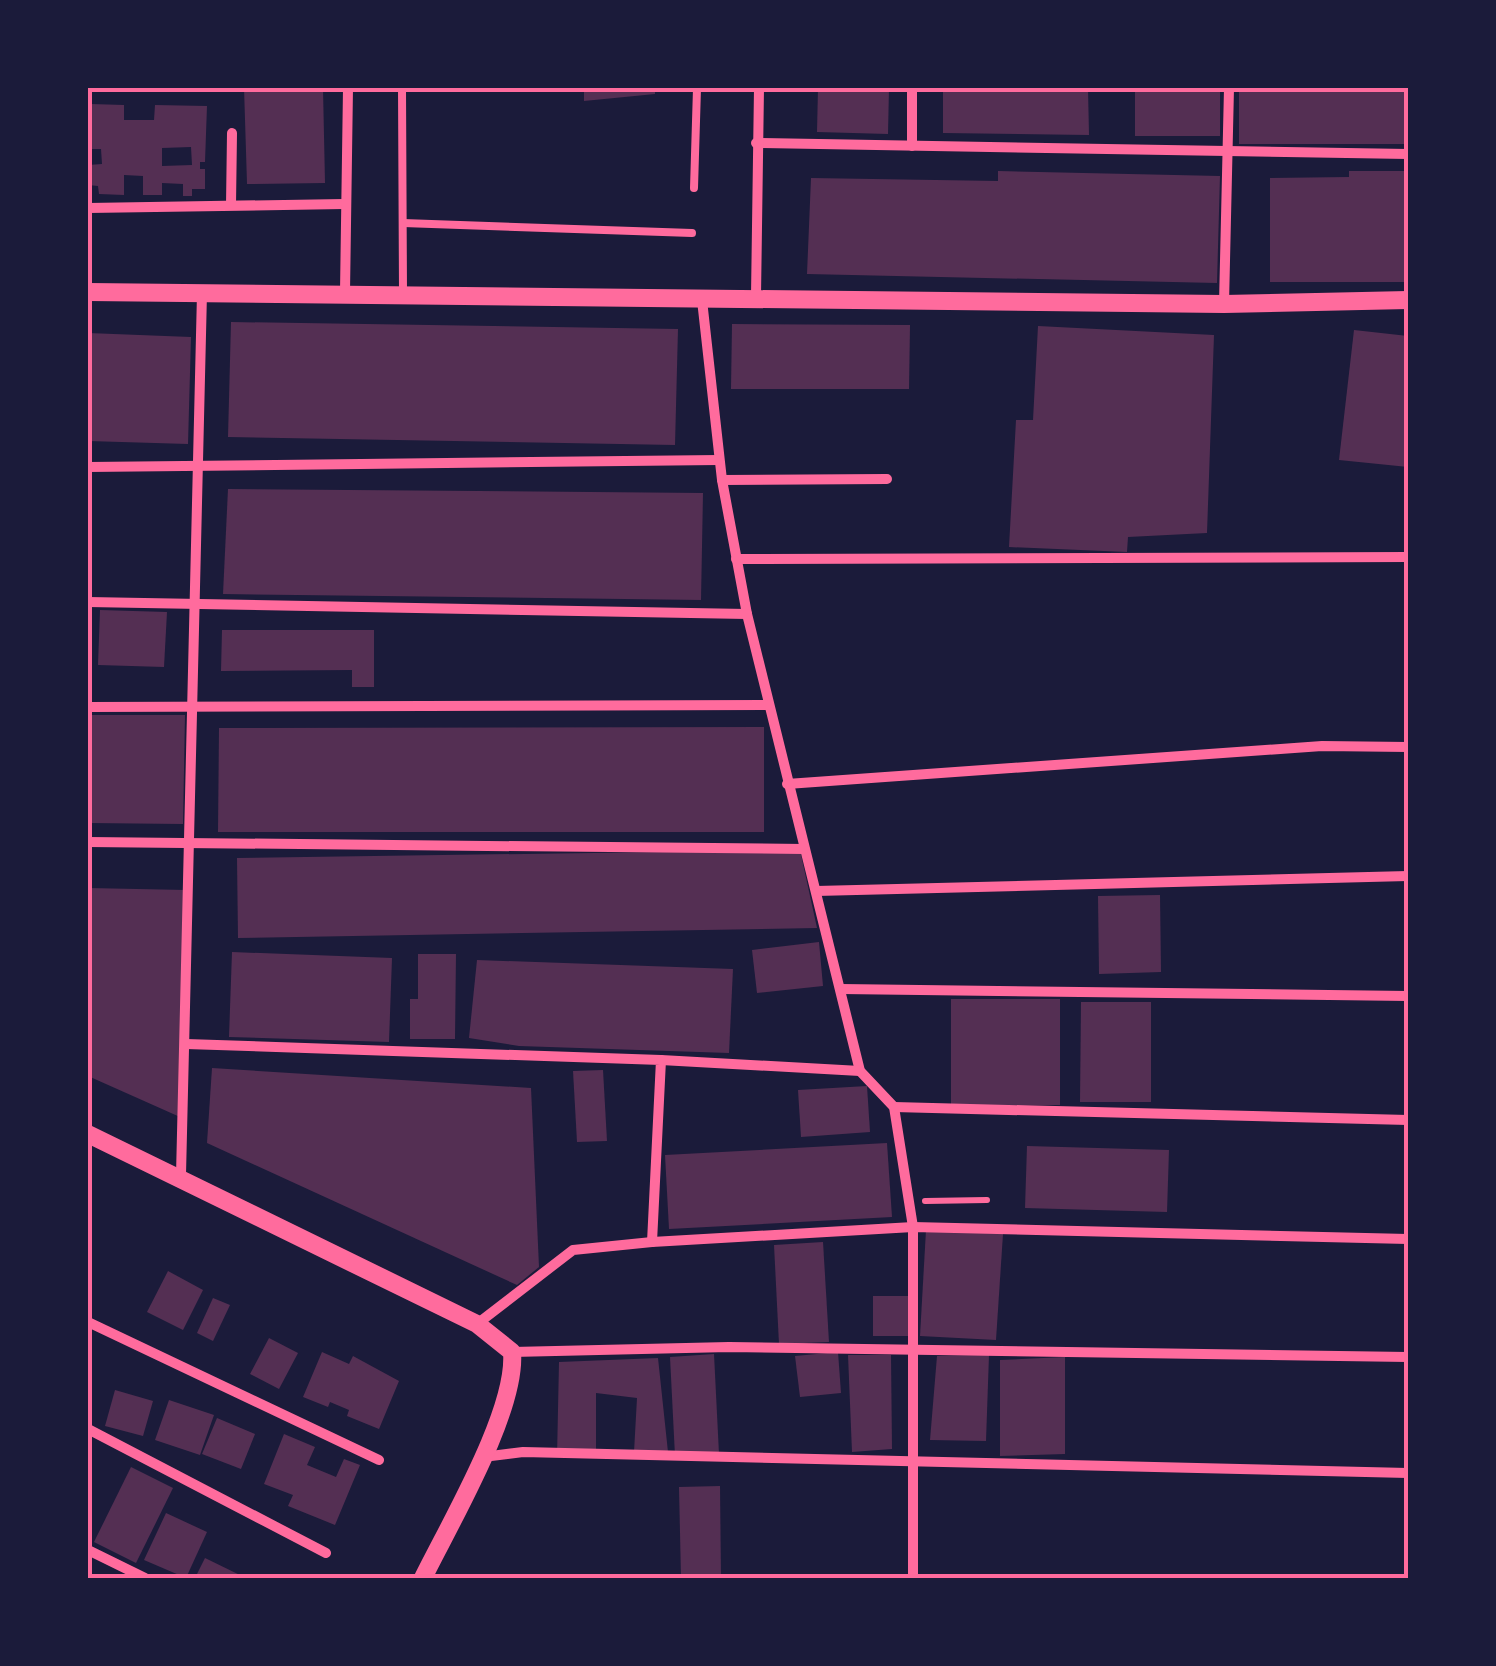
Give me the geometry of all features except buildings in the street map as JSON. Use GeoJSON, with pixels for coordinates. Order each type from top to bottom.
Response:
{"type":"FeatureCollection","features":[{"type":"Feature","properties":{"kind":"street"},"geometry":{"type":"LineString","coordinates":[[345,292],[348,88]]}},
{"type":"Feature","properties":{"kind":"street"},"geometry":{"type":"LineString","coordinates":[[756,296],[759,88]]}},
{"type":"Feature","properties":{"kind":"street"},"geometry":{"type":"LineString","coordinates":[[912,88],[912,146]]}},
{"type":"Feature","properties":{"kind":"street"},"geometry":{"type":"LineString","coordinates":[[1224,304],[1229,88]]}},
{"type":"Feature","properties":{"kind":"street"},"geometry":{"type":"LineString","coordinates":[[231,205],[232,133]]}},
{"type":"Feature","properties":{"kind":"street"},"geometry":{"type":"LineString","coordinates":[[756,143],[1408,154]]}},
{"type":"Feature","properties":{"kind":"street"},"geometry":{"type":"LineString","coordinates":[[88,208],[344,204]]}},
{"type":"Feature","properties":{"kind":"street"},"geometry":{"type":"LineString","coordinates":[[88,292],[345,292],[702,300],[756,296],[1224,304],[1408,300]]}},
{"type":"Feature","properties":{"kind":"street"},"geometry":{"type":"LineString","coordinates":[[181,1176],[195,707],[194,468],[202,293]]}},
{"type":"Feature","properties":{"kind":"street"},"geometry":{"type":"LineString","coordinates":[[702,300],[722,480],[767,704],[860,1072],[894,1107],[914,1227],[917,1461],[914,1578]]}},
{"type":"Feature","properties":{"kind":"street"},"geometry":{"type":"LineString","coordinates":[[88,467],[720,460]]}},
{"type":"Feature","properties":{"kind":"street"},"geometry":{"type":"LineString","coordinates":[[722,480],[887,480]]}},
{"type":"Feature","properties":{"kind":"street"},"geometry":{"type":"LineString","coordinates":[[736,558],[1408,557]]}},
{"type":"Feature","properties":{"kind":"street"},"geometry":{"type":"LineString","coordinates":[[88,602],[747,614]]}},
{"type":"Feature","properties":{"kind":"street"},"geometry":{"type":"LineString","coordinates":[[88,707],[767,704]]}},
{"type":"Feature","properties":{"kind":"street"},"geometry":{"type":"LineString","coordinates":[[787,784],[1322,746],[1408,747]]}},
{"type":"Feature","properties":{"kind":"street"},"geometry":{"type":"LineString","coordinates":[[88,842],[804,849]]}},
{"type":"Feature","properties":{"kind":"street"},"geometry":{"type":"LineString","coordinates":[[816,891],[1408,876]]}},
{"type":"Feature","properties":{"kind":"street"},"geometry":{"type":"LineString","coordinates":[[841,989],[1284,991],[1408,996]]}},
{"type":"Feature","properties":{"kind":"street"},"geometry":{"type":"LineString","coordinates":[[186,1044],[661,1060],[860,1072]]}},
{"type":"Feature","properties":{"kind":"street"},"geometry":{"type":"LineString","coordinates":[[652,1242],[661,1060]]}},
{"type":"Feature","properties":{"kind":"street"},"geometry":{"type":"LineString","coordinates":[[894,1107],[1408,1120]]}},
{"type":"Feature","properties":{"kind":"street"},"geometry":{"type":"LineString","coordinates":[[88,1134],[181,1176],[477,1324],[512,1352],[730,1347],[1408,1357]]}},
{"type":"Feature","properties":{"kind":"street"},"geometry":{"type":"LineString","coordinates":[[477,1324],[574,1250],[652,1242],[914,1227],[1408,1239]]}},
{"type":"Feature","properties":{"kind":"street"},"geometry":{"type":"LineString","coordinates":[[88,1322],[378,1460]]}},
{"type":"Feature","properties":{"kind":"street"},"geometry":{"type":"LineString","coordinates":[[423,1578],[482,1457],[514,1375],[512,1352]]}},
{"type":"Feature","properties":{"kind":"street"},"geometry":{"type":"LineString","coordinates":[[88,1429],[326,1554]]}},
{"type":"Feature","properties":{"kind":"street"},"geometry":{"type":"LineString","coordinates":[[482,1457],[523,1452],[1408,1473]]}},
{"type":"Feature","properties":{"kind":"street"},"geometry":{"type":"LineString","coordinates":[[88,1550],[145,1578]]}},
{"type":"Feature","properties":{"kind":"lane"},"geometry":{"type":"LineString","coordinates":[[402,88],[403,293]]}},
{"type":"Feature","properties":{"kind":"lane"},"geometry":{"type":"LineString","coordinates":[[694,188],[697,88]]}},
{"type":"Feature","properties":{"kind":"lane"},"geometry":{"type":"LineString","coordinates":[[403,223],[692,233]]}},
{"type":"Feature","properties":{"kind":"path"},"geometry":{"type":"LineString","coordinates":[[909,1202],[987,1200]]}}]}
